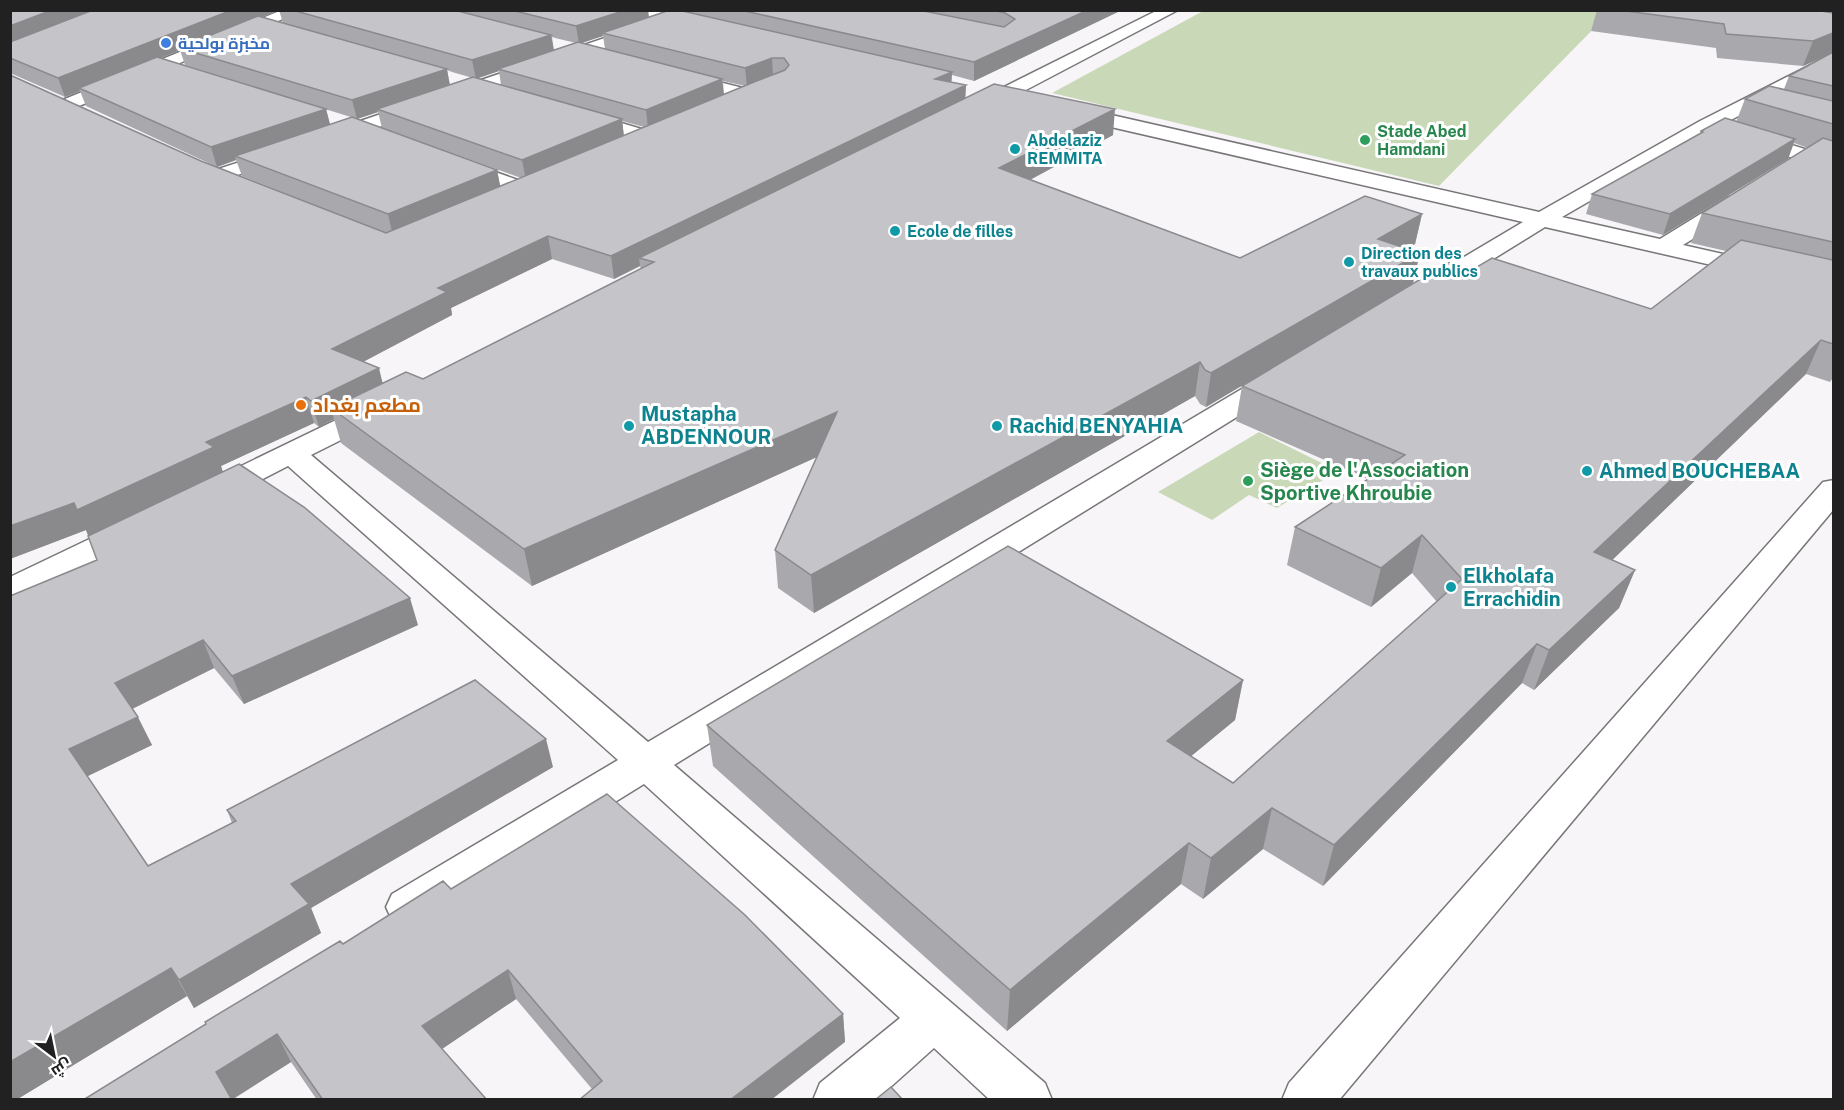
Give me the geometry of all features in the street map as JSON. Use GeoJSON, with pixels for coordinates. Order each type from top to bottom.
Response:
{"type":"FeatureCollection","features":[{"type":"Feature","properties":{"kind":"street"},"geometry":{"type":"LineString","coordinates":[[93,118],[56,101],[162,66],[297,10]]}},
{"type":"Feature","properties":{"kind":"street"},"geometry":{"type":"LineString","coordinates":[[633,10],[720,30]]}},
{"type":"Feature","properties":{"kind":"street"},"geometry":{"type":"LineString","coordinates":[[314,143],[702,10]]}},
{"type":"Feature","properties":{"kind":"street"},"geometry":{"type":"LineString","coordinates":[[960,116],[1171,10]]}},
{"type":"Feature","properties":{"kind":"street"},"geometry":{"type":"LineString","coordinates":[[262,25],[285,31]]}},
{"type":"Feature","properties":{"kind":"street"},"geometry":{"type":"LineString","coordinates":[[547,44],[614,60]]}},
{"type":"Feature","properties":{"kind":"street"},"geometry":{"type":"LineString","coordinates":[[1399,306],[1541,220],[1707,125],[1766,106],[1833,58]]}},
{"type":"Feature","properties":{"kind":"street"},"geometry":{"type":"LineString","coordinates":[[162,66],[183,73]]}},
{"type":"Feature","properties":{"kind":"street"},"geometry":{"type":"LineString","coordinates":[[659,72],[749,95]]}},
{"type":"Feature","properties":{"kind":"street"},"geometry":{"type":"LineString","coordinates":[[445,77],[513,97]]}},
{"type":"Feature","properties":{"kind":"street"},"geometry":{"type":"LineString","coordinates":[[719,107],[769,86]]}},
{"type":"Feature","properties":{"kind":"street"},"geometry":{"type":"LineString","coordinates":[[969,87],[1823,283],[1833,262]]}},
{"type":"Feature","properties":{"kind":"street"},"geometry":{"type":"LineString","coordinates":[[569,114],[648,137]]}},
{"type":"Feature","properties":{"kind":"street"},"geometry":{"type":"LineString","coordinates":[[325,118],[380,136]]}},
{"type":"Feature","properties":{"kind":"street"},"geometry":{"type":"LineString","coordinates":[[1707,125],[1833,165]]}},
{"type":"Feature","properties":{"kind":"street"},"geometry":{"type":"LineString","coordinates":[[617,150],[668,129]]}},
{"type":"Feature","properties":{"kind":"street"},"geometry":{"type":"LineString","coordinates":[[216,176],[292,150]]}},
{"type":"Feature","properties":{"kind":"street"},"geometry":{"type":"LineString","coordinates":[[436,157],[525,189]]}},
{"type":"Feature","properties":{"kind":"street"},"geometry":{"type":"LineString","coordinates":[[1790,169],[1809,157]]}},
{"type":"Feature","properties":{"kind":"street"},"geometry":{"type":"LineString","coordinates":[[197,167],[247,188]]}},
{"type":"Feature","properties":{"kind":"street"},"geometry":{"type":"LineString","coordinates":[[503,199],[546,180]]}},
{"type":"Feature","properties":{"kind":"street"},"geometry":{"type":"LineString","coordinates":[[1664,247],[1751,193]]}},
{"type":"Feature","properties":{"kind":"street"},"geometry":{"type":"LineString","coordinates":[[384,922],[1307,362]]}},
{"type":"Feature","properties":{"kind":"street"},"geometry":{"type":"LineString","coordinates":[[188,504],[393,403]]}},
{"type":"Feature","properties":{"kind":"street"},"geometry":{"type":"LineString","coordinates":[[292,454],[1027,1100]]}},
{"type":"Feature","properties":{"kind":"street"},"geometry":{"type":"LineString","coordinates":[[1307,1100],[1833,489]]}},
{"type":"Feature","properties":{"kind":"street"},"geometry":{"type":"LineString","coordinates":[[10,590],[157,519]]}},
{"type":"Feature","properties":{"kind":"street"},"geometry":{"type":"LineString","coordinates":[[838,1100],[935,1018]]}},
{"type":"Feature","properties":{"kind":"green space","name":"Stade Abed Hamdani"},"geometry":{"type":"Polygon","coordinates":[[[1203,11],[1611,11],[1439,186],[1052,93],[1203,11]]]}},
{"type":"Feature","properties":{"kind":"green space","name":"Siège de l'Association Sportive Khroubie"},"geometry":{"type":"Polygon","coordinates":[[[1259,432],[1338,471],[1277,508],[1249,495],[1212,520],[1158,492],[1259,432]]]}},
{"type":"Feature","properties":{"kind":"building"},"geometry":{"type":"Polygon","coordinates":[[[10,10],[52,10],[10,26],[10,10]]]}},
{"type":"Feature","properties":{"kind":"building"},"geometry":{"type":"Polygon","coordinates":[[[93,10],[232,10],[58,78],[10,58],[10,42],[93,10]]]}},
{"type":"Feature","properties":{"kind":"building"},"geometry":{"type":"Polygon","coordinates":[[[292,10],[454,10],[551,35],[472,60],[292,10]]]}},
{"type":"Feature","properties":{"kind":"building"},"geometry":{"type":"Polygon","coordinates":[[[511,10],[626,10],[576,26],[511,10]]]}},
{"type":"Feature","properties":{"kind":"building"},"geometry":{"type":"Polygon","coordinates":[[[670,10],[952,72],[935,79],[966,85],[611,256],[548,236],[438,288],[447,292],[332,349],[379,368],[311,401],[306,397],[206,442],[214,447],[77,510],[74,503],[10,526],[10,75],[201,161],[386,233],[785,70],[789,65],[784,58],[772,58],[745,68],[602,33],[670,10]]]}},
{"type":"Feature","properties":{"kind":"building"},"geometry":{"type":"Polygon","coordinates":[[[740,10],[919,10],[1004,27],[1015,19],[993,10],[1088,10],[974,62],[740,10]]]}},
{"type":"Feature","properties":{"kind":"building"},"geometry":{"type":"Polygon","coordinates":[[[1618,10],[1815,10],[1833,13],[1833,33],[1813,41],[1726,34],[1724,24],[1618,10]]]}},
{"type":"Feature","properties":{"kind":"building"},"geometry":{"type":"Polygon","coordinates":[[[258,16],[447,69],[352,100],[179,48],[258,16]]]}},
{"type":"Feature","properties":{"kind":"building"},"geometry":{"type":"Polygon","coordinates":[[[578,42],[722,79],[646,110],[498,69],[578,42]]]}},
{"type":"Feature","properties":{"kind":"building"},"geometry":{"type":"Polygon","coordinates":[[[1833,52],[1833,86],[1789,76],[1833,52]]]}},
{"type":"Feature","properties":{"kind":"building"},"geometry":{"type":"Polygon","coordinates":[[[157,57],[326,109],[211,147],[79,88],[157,57]]]}},
{"type":"Feature","properties":{"kind":"building"},"geometry":{"type":"Polygon","coordinates":[[[473,77],[622,119],[522,160],[377,109],[473,77]]]}},
{"type":"Feature","properties":{"kind":"building"},"geometry":{"type":"Polygon","coordinates":[[[994,84],[1115,109],[999,168],[1240,258],[1365,196],[1422,214],[1378,239],[1420,253],[1211,373],[1205,370],[1200,362],[811,575],[775,550],[837,412],[524,549],[331,408],[406,372],[423,379],[654,262],[639,258],[994,84]]]}},
{"type":"Feature","properties":{"kind":"building"},"geometry":{"type":"Polygon","coordinates":[[[1769,86],[1833,101],[1833,124],[1745,99],[1769,86]]]}},
{"type":"Feature","properties":{"kind":"building"},"geometry":{"type":"Polygon","coordinates":[[[352,117],[497,170],[388,214],[235,156],[352,117]]]}},
{"type":"Feature","properties":{"kind":"building"},"geometry":{"type":"Polygon","coordinates":[[[1725,118],[1795,139],[1670,214],[1592,194],[1703,132],[1701,131],[1725,118]]]}},
{"type":"Feature","properties":{"kind":"building"},"geometry":{"type":"Polygon","coordinates":[[[1823,138],[1833,141],[1833,242],[1702,213],[1823,138]]]}},
{"type":"Feature","properties":{"kind":"building"},"geometry":{"type":"Polygon","coordinates":[[[1741,240],[1833,260],[1833,344],[1821,340],[1594,552],[1635,570],[1549,650],[1537,644],[1334,845],[1272,808],[1211,858],[1189,843],[1010,990],[707,725],[1008,546],[1243,680],[1167,741],[1233,783],[1462,579],[1422,535],[1381,568],[1295,527],[1405,455],[1242,386],[1449,262],[1472,270],[1492,258],[1651,309],[1741,240]]]}},
{"type":"Feature","properties":{"kind":"building"},"geometry":{"type":"Polygon","coordinates":[[[239,464],[304,507],[410,598],[232,676],[203,640],[115,683],[138,717],[69,749],[148,866],[236,821],[227,810],[475,680],[546,739],[291,884],[309,904],[179,980],[171,968],[10,1062],[10,596],[97,560],[88,536],[239,464]]]}},
{"type":"Feature","properties":{"kind":"building"},"geometry":{"type":"Polygon","coordinates":[[[607,794],[745,915],[843,1014],[730,1100],[579,1100],[602,1081],[508,970],[422,1026],[487,1100],[323,1100],[277,1034],[216,1072],[232,1100],[83,1100],[206,1024],[205,1022],[340,941],[343,944],[443,881],[451,889],[607,794]]]}},
{"type":"Feature","properties":{"kind":"building"},"geometry":{"type":"Polygon","coordinates":[[[891,1087],[903,1100],[875,1100],[891,1087]]]}},
{"type":"Feature","properties":{"kind":"place","name":"مخبزة بولحية"},"geometry":{"type":"Point","coordinates":[166,43]}},
{"type":"Feature","properties":{"kind":"place","name":"Stade Abed Hamdani"},"geometry":{"type":"Point","coordinates":[1365,140]}},
{"type":"Feature","properties":{"kind":"place","name":"Abdelaziz REMMITA"},"geometry":{"type":"Point","coordinates":[1015,149]}},
{"type":"Feature","properties":{"kind":"place","name":"Ecole de filles"},"geometry":{"type":"Point","coordinates":[895,231]}},
{"type":"Feature","properties":{"kind":"place","name":"Direction des travaux publics"},"geometry":{"type":"Point","coordinates":[1349,262]}},
{"type":"Feature","properties":{"kind":"place","name":"مطعم بغداد"},"geometry":{"type":"Point","coordinates":[301,405]}},
{"type":"Feature","properties":{"kind":"place","name":"Mustapha ABDENNOUR"},"geometry":{"type":"Point","coordinates":[629,426]}},
{"type":"Feature","properties":{"kind":"place","name":"Rachid BENYAHIA"},"geometry":{"type":"Point","coordinates":[997,426]}},
{"type":"Feature","properties":{"kind":"place","name":"Ahmed BOUCHEBAA"},"geometry":{"type":"Point","coordinates":[1587,471]}},
{"type":"Feature","properties":{"kind":"place","name":"Siège de l'Association Sportive Khroubie"},"geometry":{"type":"Point","coordinates":[1248,481]}},
{"type":"Feature","properties":{"kind":"place","name":"Elkholafa Errachidin"},"geometry":{"type":"Point","coordinates":[1451,587]}}]}
